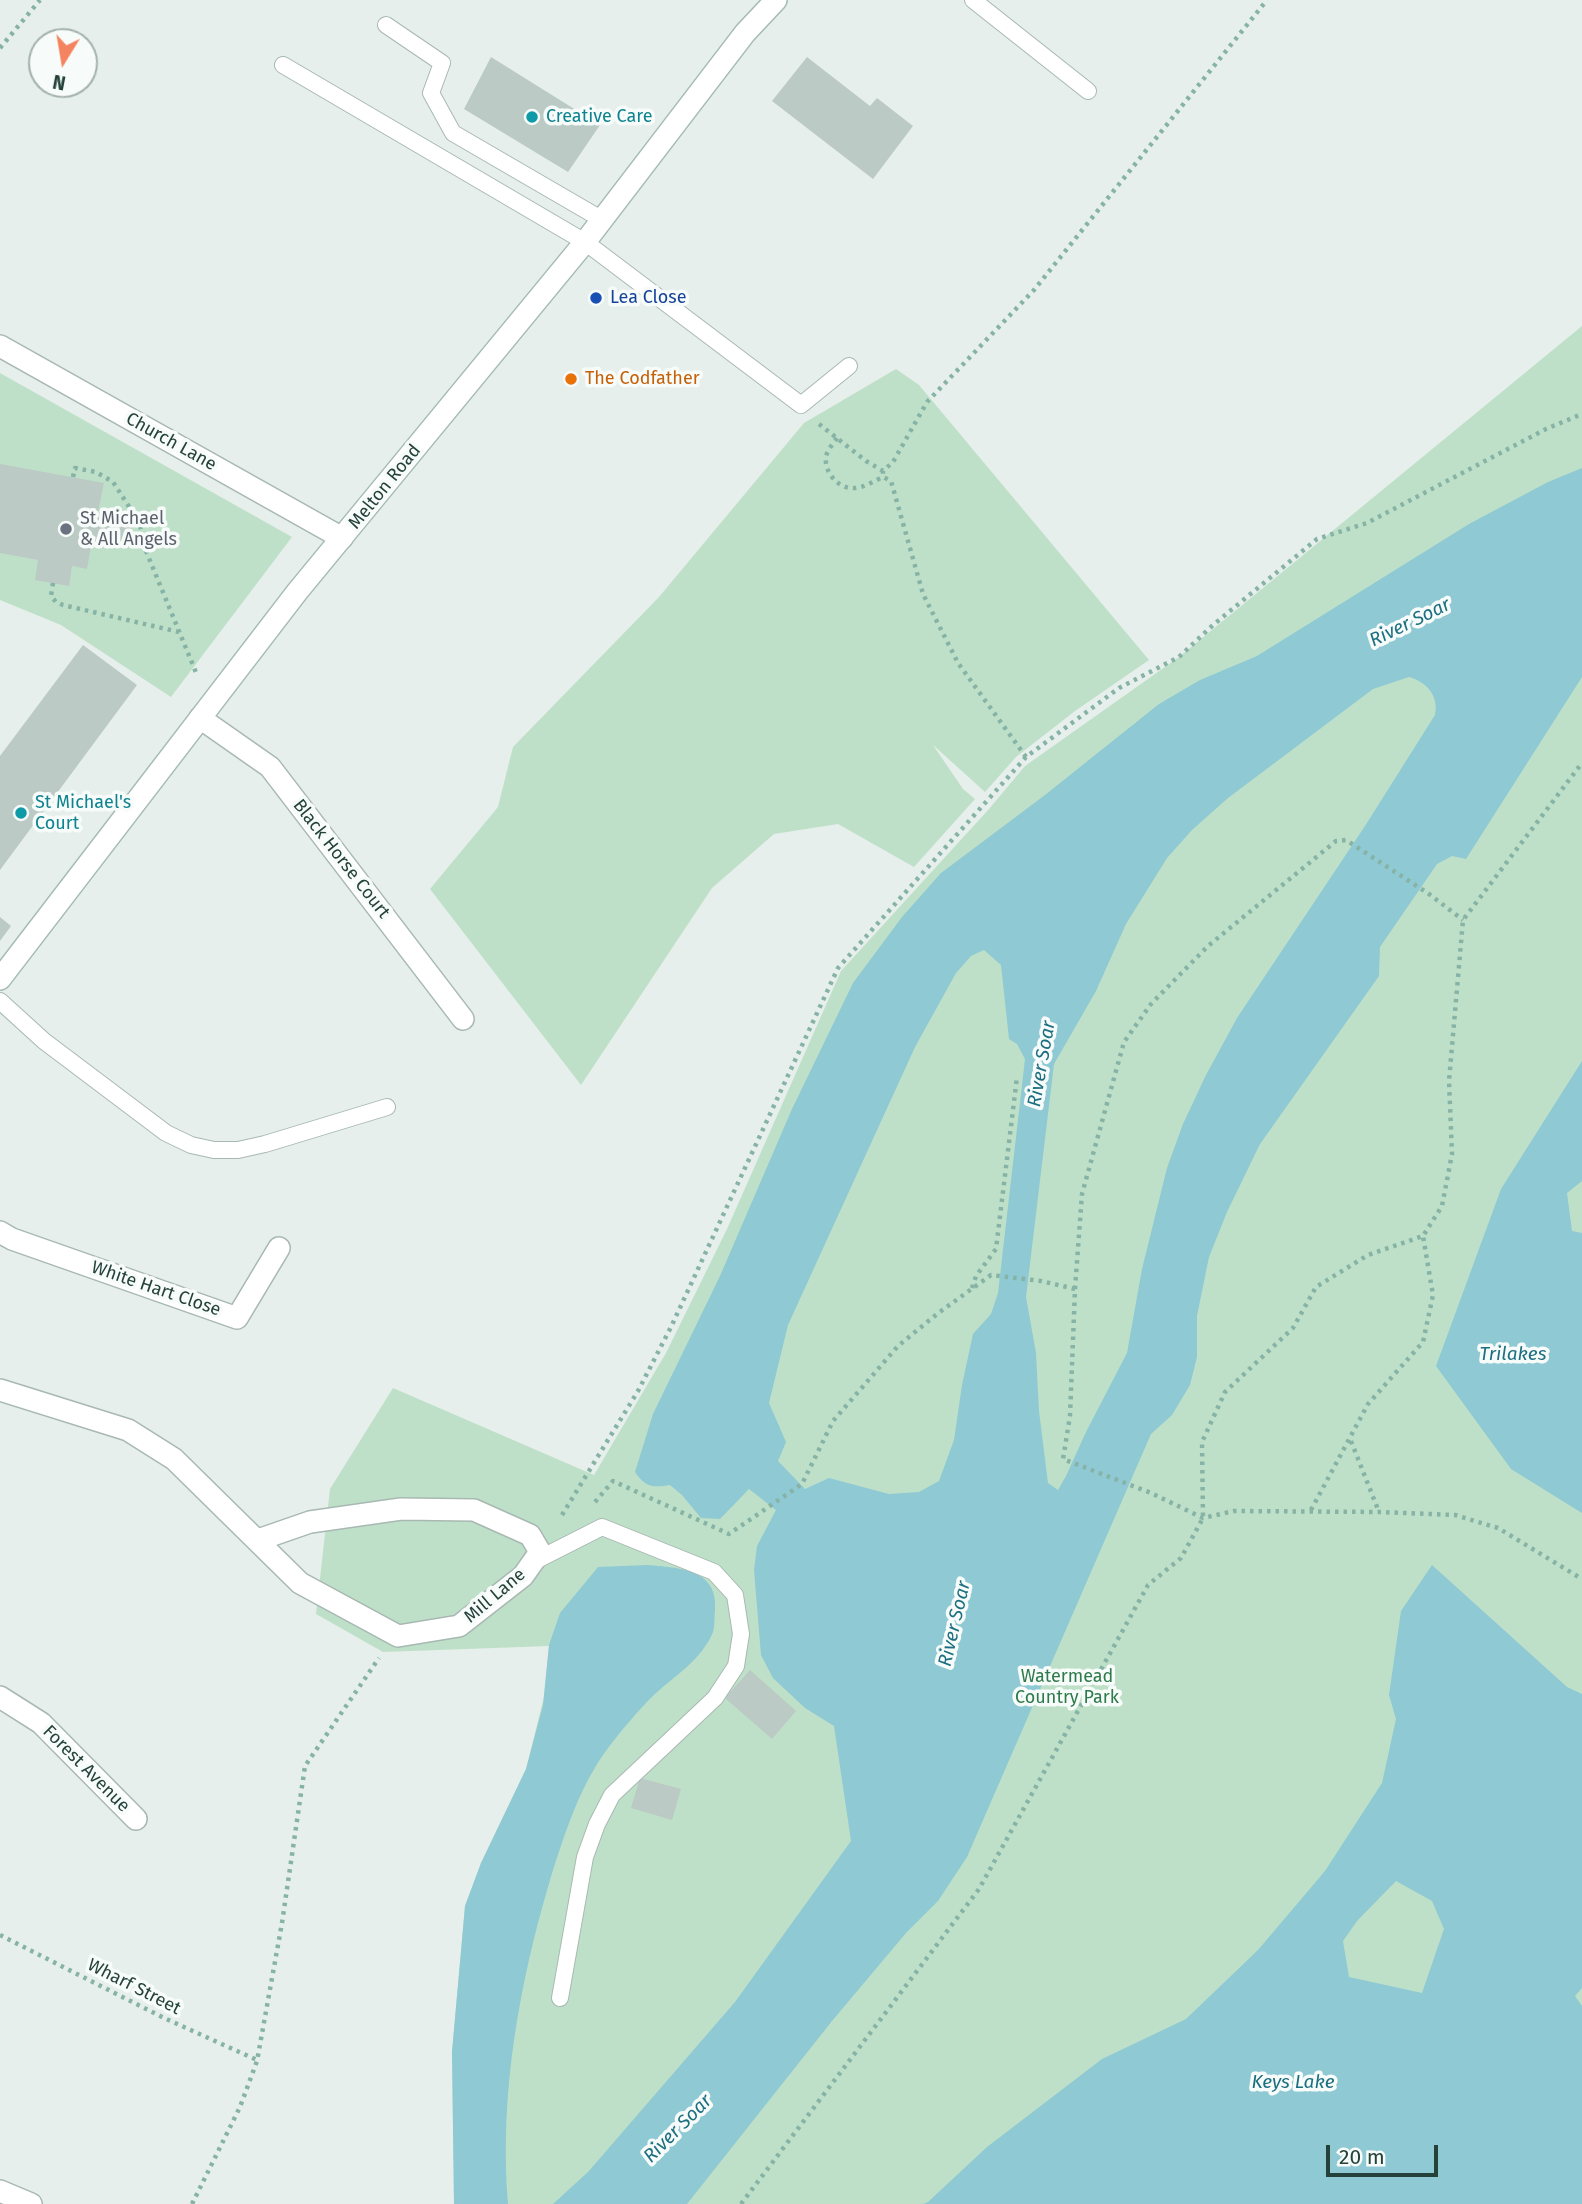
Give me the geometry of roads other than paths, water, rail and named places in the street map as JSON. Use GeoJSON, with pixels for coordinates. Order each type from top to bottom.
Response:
{"type":"FeatureCollection","features":[{"type":"Feature","properties":{"kind":"street","name":"Melton Road"},"geometry":{"type":"LineString","coordinates":[[0,979],[297,592],[585,242],[745,33],[776,0]]}},
{"type":"Feature","properties":{"kind":"street","name":"Church Lane"},"geometry":{"type":"LineString","coordinates":[[0,346],[342,538]]}},
{"type":"Feature","properties":{"kind":"street","name":"Black Horse Court"},"geometry":{"type":"LineString","coordinates":[[205,711],[270,767],[463,1019]]}},
{"type":"Feature","properties":{"kind":"street","name":"White Hart Close"},"geometry":{"type":"LineString","coordinates":[[0,1232],[12,1239],[237,1318],[279,1248]]}},
{"type":"Feature","properties":{"kind":"street"},"geometry":{"type":"LineString","coordinates":[[0,1390],[128,1430],[174,1459],[258,1540]]}},
{"type":"Feature","properties":{"kind":"street","name":"Mill Lane"},"geometry":{"type":"LineString","coordinates":[[401,1509],[474,1510],[530,1535],[536,1557],[523,1576],[459,1626],[397,1636],[300,1583],[258,1540],[310,1522],[401,1509]]}},
{"type":"Feature","properties":{"kind":"street","name":"Forest Avenue"},"geometry":{"type":"LineString","coordinates":[[0,1697],[41,1723],[136,1819]]}},
{"type":"Feature","properties":{"kind":"street"},"geometry":{"type":"LineString","coordinates":[[0,2191],[31,2204]]}},
{"type":"Feature","properties":{"kind":"lane"},"geometry":{"type":"LineString","coordinates":[[974,0],[1088,91]]}},
{"type":"Feature","properties":{"kind":"lane"},"geometry":{"type":"LineString","coordinates":[[386,25],[442,63],[432,93],[453,133],[601,219]]}},
{"type":"Feature","properties":{"kind":"lane"},"geometry":{"type":"LineString","coordinates":[[283,65],[585,242],[801,405],[849,366]]}},
{"type":"Feature","properties":{"kind":"lane"},"geometry":{"type":"LineString","coordinates":[[0,1002],[44,1041],[166,1133],[191,1145],[214,1150],[238,1150],[387,1107]]}},
{"type":"Feature","properties":{"kind":"lane"},"geometry":{"type":"LineString","coordinates":[[536,1557],[602,1527],[714,1572],[735,1595],[741,1634],[736,1666],[715,1698],[612,1795],[597,1824],[585,1857],[560,1997]]}},
{"type":"Feature","properties":{"kind":"water","name":"River Soar"},"geometry":{"type":"Polygon","coordinates":[[[1582,468],[1582,677],[1466,859],[1452,856],[1437,864],[1380,947],[1379,976],[1260,1144],[1227,1212],[1209,1257],[1197,1316],[1197,1357],[1190,1385],[1172,1415],[1151,1434],[967,1857],[938,1901],[906,1933],[832,2021],[687,2204],[553,2204],[588,2172],[735,2002],[851,1841],[834,1726],[805,1708],[773,1678],[761,1655],[754,1570],[757,1546],[776,1510],[749,1489],[720,1519],[701,1518],[670,1485],[650,1485],[642,1481],[635,1472],[653,1414],[720,1276],[792,1109],[853,983],[902,917],[941,873],[1159,704],[1200,680],[1257,656],[1469,524],[1548,482],[1582,468]],[[1409,677],[1373,689],[1228,798],[1192,830],[1167,858],[1126,924],[1096,991],[1054,1064],[1026,1297],[1036,1353],[1039,1411],[1048,1483],[1058,1490],[1127,1353],[1142,1269],[1167,1168],[1183,1124],[1206,1075],[1237,1018],[1365,826],[1435,715],[1435,702],[1430,691],[1421,682],[1409,677]],[[984,950],[971,956],[956,973],[915,1047],[788,1325],[769,1403],[786,1442],[778,1461],[805,1489],[829,1478],[889,1494],[919,1492],[939,1481],[954,1440],[973,1334],[991,1314],[998,1293],[1025,1059],[1017,1044],[1009,1039],[1001,965],[984,950]]]}},
{"type":"Feature","properties":{"kind":"water","name":"Trilakes"},"geometry":{"type":"Polygon","coordinates":[[[1582,1061],[1582,1181],[1567,1193],[1572,1231],[1582,1233],[1582,1513],[1511,1469],[1436,1366],[1501,1189],[1582,1061]]]}},
{"type":"Feature","properties":{"kind":"water","name":"Keys Lake"},"geometry":{"type":"Polygon","coordinates":[[[1432,1565],[1567,1687],[1582,1694],[1582,1988],[1575,1996],[1582,2006],[1582,2204],[923,2204],[987,2147],[1102,2059],[1186,2019],[1258,1950],[1325,1871],[1382,1783],[1396,1719],[1389,1695],[1401,1611],[1432,1565]],[[1396,1881],[1357,1921],[1343,1941],[1349,1977],[1422,1993],[1444,1929],[1432,1901],[1396,1881]]]}},
{"type":"Feature","properties":{"kind":"water"},"geometry":{"type":"Polygon","coordinates":[[[598,1567],[671,1567],[703,1578],[714,1597],[713,1632],[688,1666],[656,1693],[620,1733],[592,1772],[578,1802],[550,1880],[539,1920],[514,2040],[506,2122],[508,2204],[454,2204],[452,2052],[465,1906],[481,1863],[526,1769],[543,1705],[549,1645],[560,1613],[598,1567]]]}},
{"type":"Feature","properties":{"kind":"place","name":"Creative Care"},"geometry":{"type":"Point","coordinates":[532,117]}},
{"type":"Feature","properties":{"kind":"place","name":"Lea Close"},"geometry":{"type":"Point","coordinates":[596,298]}},
{"type":"Feature","properties":{"kind":"place","name":"The Codfather"},"geometry":{"type":"Point","coordinates":[571,379]}},
{"type":"Feature","properties":{"kind":"place","name":"St Michael & All Angels"},"geometry":{"type":"Point","coordinates":[66,529]}},
{"type":"Feature","properties":{"kind":"place","name":"St Michael's Court"},"geometry":{"type":"Point","coordinates":[21,813]}},
{"type":"Feature","properties":{"kind":"park label","name":"Watermead Country Park"},"geometry":{"type":"Point","coordinates":[1067,1687]}}]}
